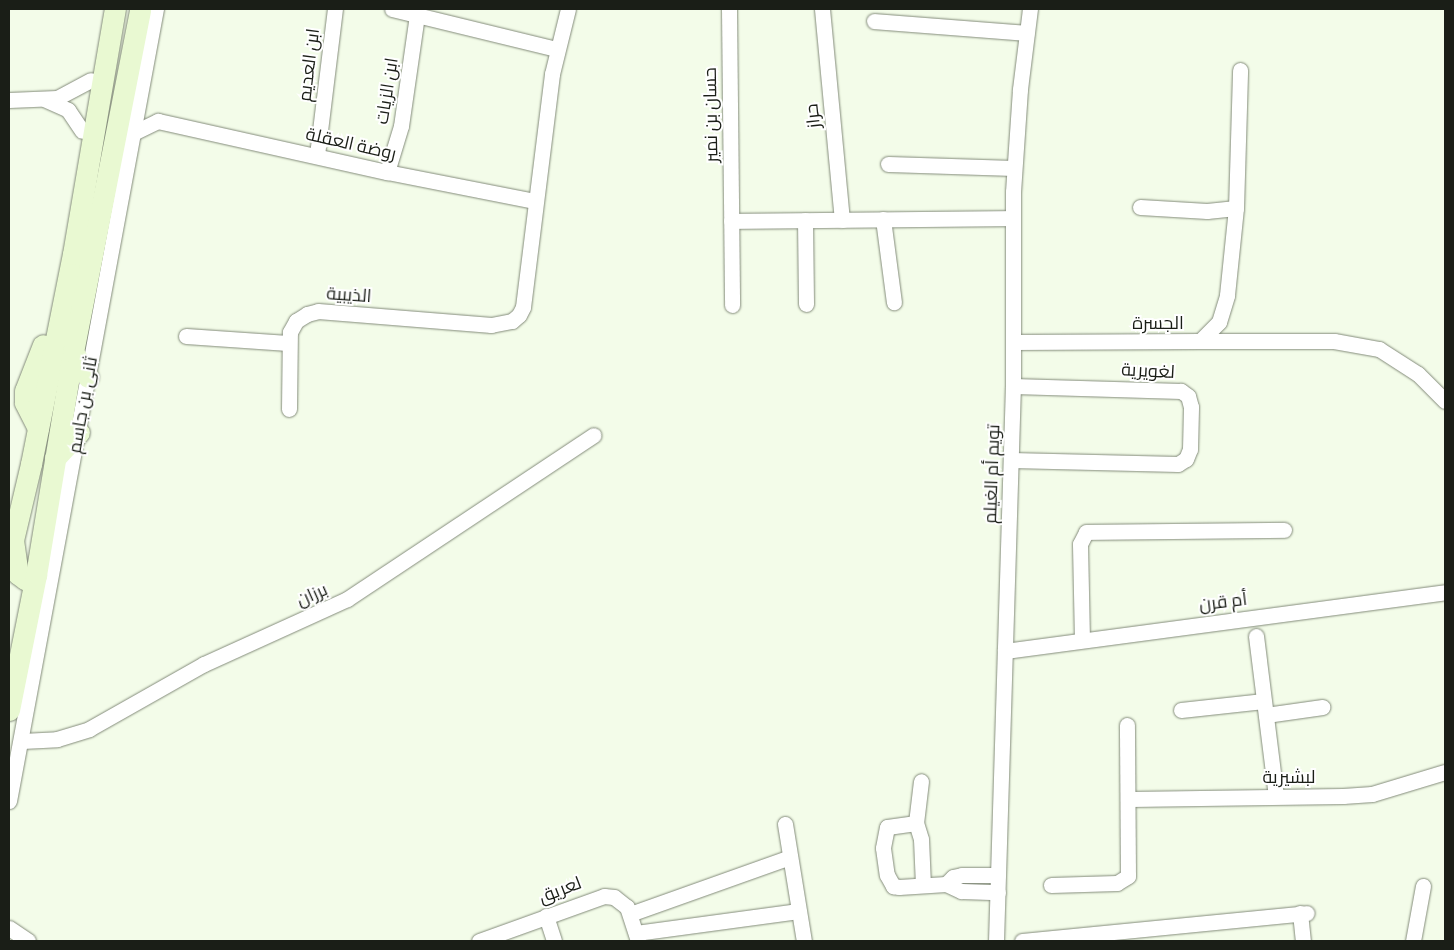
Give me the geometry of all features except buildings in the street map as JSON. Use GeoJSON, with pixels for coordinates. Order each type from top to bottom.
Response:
{"type":"FeatureCollection","features":[{"type":"Feature","properties":{"kind":"main road"},"geometry":{"type":"LineString","coordinates":[[38,428],[25,402],[25,391],[42,353],[92,80],[101,9]]}},
{"type":"Feature","properties":{"kind":"main road"},"geometry":{"type":"LineString","coordinates":[[36,575],[25,579],[18,574],[10,543],[19,492],[31,464],[94,138],[115,9]]}},
{"type":"Feature","properties":{"kind":"main road","name":"ثانى بن جاسم"},"geometry":{"type":"LineString","coordinates":[[9,710],[36,575],[73,352],[140,9]]}},
{"type":"Feature","properties":{"kind":"main road"},"geometry":{"type":"LineString","coordinates":[[73,352],[88,377]]}},
{"type":"Feature","properties":{"kind":"main road"},"geometry":{"type":"LineString","coordinates":[[55,458],[79,432]]}},
{"type":"Feature","properties":{"kind":"main road"},"geometry":{"type":"LineString","coordinates":[[9,662],[9,629],[28,618]]}},
{"type":"Feature","properties":{"kind":"street","name":"ثانى بن جاسم"},"geometry":{"type":"LineString","coordinates":[[9,801],[22,741],[156,9]]}},
{"type":"Feature","properties":{"kind":"street","name":"ابن العديم"},"geometry":{"type":"LineString","coordinates":[[317,155],[335,9]]}},
{"type":"Feature","properties":{"kind":"street"},"geometry":{"type":"LineString","coordinates":[[392,9],[556,49]]}},
{"type":"Feature","properties":{"kind":"street"},"geometry":{"type":"LineString","coordinates":[[535,201],[556,49],[568,9]]}},
{"type":"Feature","properties":{"kind":"street","name":"حسان بن نمير"},"geometry":{"type":"LineString","coordinates":[[729,9],[732,305]]}},
{"type":"Feature","properties":{"kind":"street","name":"حراز"},"geometry":{"type":"LineString","coordinates":[[822,9],[842,220]]}},
{"type":"Feature","properties":{"kind":"street","name":"تويم أم الغيلم"},"geometry":{"type":"LineString","coordinates":[[996,941],[1013,386],[1014,168],[1030,9]]}},
{"type":"Feature","properties":{"kind":"street","name":"ابن الزيات"},"geometry":{"type":"LineString","coordinates":[[387,172],[400,133],[418,14]]}},
{"type":"Feature","properties":{"kind":"street"},"geometry":{"type":"LineString","coordinates":[[874,21],[1027,33]]}},
{"type":"Feature","properties":{"kind":"street","name":"الجسرة"},"geometry":{"type":"LineString","coordinates":[[1013,342],[1200,341],[1219,322],[1224,311],[1235,213],[1240,70]]}},
{"type":"Feature","properties":{"kind":"street"},"geometry":{"type":"LineString","coordinates":[[9,100],[44,100],[70,94],[92,80]]}},
{"type":"Feature","properties":{"kind":"street"},"geometry":{"type":"LineString","coordinates":[[133,133],[158,121],[150,114],[140,95]]}},
{"type":"Feature","properties":{"kind":"street"},"geometry":{"type":"LineString","coordinates":[[44,100],[68,110],[82,131]]}},
{"type":"Feature","properties":{"kind":"street","name":"روضة العقلة"},"geometry":{"type":"LineString","coordinates":[[158,121],[387,172],[535,201]]}},
{"type":"Feature","properties":{"kind":"street"},"geometry":{"type":"LineString","coordinates":[[888,164],[1014,168]]}},
{"type":"Feature","properties":{"kind":"street","name":"الذيبية"},"geometry":{"type":"LineString","coordinates":[[289,409],[288,342],[296,321],[318,311],[491,325],[512,321],[523,306],[535,201]]}},
{"type":"Feature","properties":{"kind":"street"},"geometry":{"type":"LineString","coordinates":[[1140,207],[1207,212],[1217,217],[1235,213]]}},
{"type":"Feature","properties":{"kind":"street"},"geometry":{"type":"LineString","coordinates":[[731,221],[1013,218]]}},
{"type":"Feature","properties":{"kind":"street"},"geometry":{"type":"LineString","coordinates":[[884,219],[894,302]]}},
{"type":"Feature","properties":{"kind":"street"},"geometry":{"type":"LineString","coordinates":[[805,220],[806,304]]}},
{"type":"Feature","properties":{"kind":"street"},"geometry":{"type":"LineString","coordinates":[[186,336],[288,342]]}},
{"type":"Feature","properties":{"kind":"street"},"geometry":{"type":"LineString","coordinates":[[1200,341],[1334,341],[1380,349],[1418,374],[1445,401]]}},
{"type":"Feature","properties":{"kind":"street","name":"لغويرية"},"geometry":{"type":"LineString","coordinates":[[1011,460],[1178,464],[1186,460],[1190,449],[1191,407],[1188,396],[1181,391],[1013,386]]}},
{"type":"Feature","properties":{"kind":"street","name":"برزان"},"geometry":{"type":"LineString","coordinates":[[22,741],[57,739],[89,729],[204,664],[347,599],[594,435]]}},
{"type":"Feature","properties":{"kind":"street"},"geometry":{"type":"LineString","coordinates":[[1082,640],[1080,544],[1086,532],[1284,530]]}},
{"type":"Feature","properties":{"kind":"street","name":"أم قرن"},"geometry":{"type":"LineString","coordinates":[[1005,651],[1445,592]]}},
{"type":"Feature","properties":{"kind":"street"},"geometry":{"type":"LineString","coordinates":[[1256,636],[1276,796]]}},
{"type":"Feature","properties":{"kind":"street"},"geometry":{"type":"LineString","coordinates":[[1182,710],[1322,707]]}},
{"type":"Feature","properties":{"kind":"street"},"geometry":{"type":"LineString","coordinates":[[1051,885],[1117,883],[1125,879],[1129,871],[1130,799],[1127,725]]}},
{"type":"Feature","properties":{"kind":"street","name":"لبشيرية"},"geometry":{"type":"LineString","coordinates":[[1130,799],[1372,794],[1445,772]]}},
{"type":"Feature","properties":{"kind":"street"},"geometry":{"type":"LineString","coordinates":[[921,781],[916,823],[921,839],[922,885]]}},
{"type":"Feature","properties":{"kind":"street"},"geometry":{"type":"LineString","coordinates":[[916,823],[887,827],[883,848],[887,875],[893,886],[946,884],[961,891],[998,892]]}},
{"type":"Feature","properties":{"kind":"street"},"geometry":{"type":"LineString","coordinates":[[785,824],[804,941]]}},
{"type":"Feature","properties":{"kind":"street"},"geometry":{"type":"LineString","coordinates":[[790,856],[630,914],[637,937],[674,926],[799,911]]}},
{"type":"Feature","properties":{"kind":"street"},"geometry":{"type":"LineString","coordinates":[[946,884],[953,877],[962,875],[998,874]]}},
{"type":"Feature","properties":{"kind":"street"},"geometry":{"type":"LineString","coordinates":[[1412,941],[1423,886]]}},
{"type":"Feature","properties":{"kind":"street","name":"لعريق"},"geometry":{"type":"LineString","coordinates":[[479,941],[604,896],[622,902],[630,914]]}},
{"type":"Feature","properties":{"kind":"street"},"geometry":{"type":"LineString","coordinates":[[667,901],[674,926]]}},
{"type":"Feature","properties":{"kind":"street"},"geometry":{"type":"LineString","coordinates":[[1022,941],[1117,937],[1303,913],[1303,941]]}},
{"type":"Feature","properties":{"kind":"street"},"geometry":{"type":"LineString","coordinates":[[546,916],[554,941]]}},
{"type":"Feature","properties":{"kind":"street"},"geometry":{"type":"LineString","coordinates":[[9,928],[28,941]]}}]}
